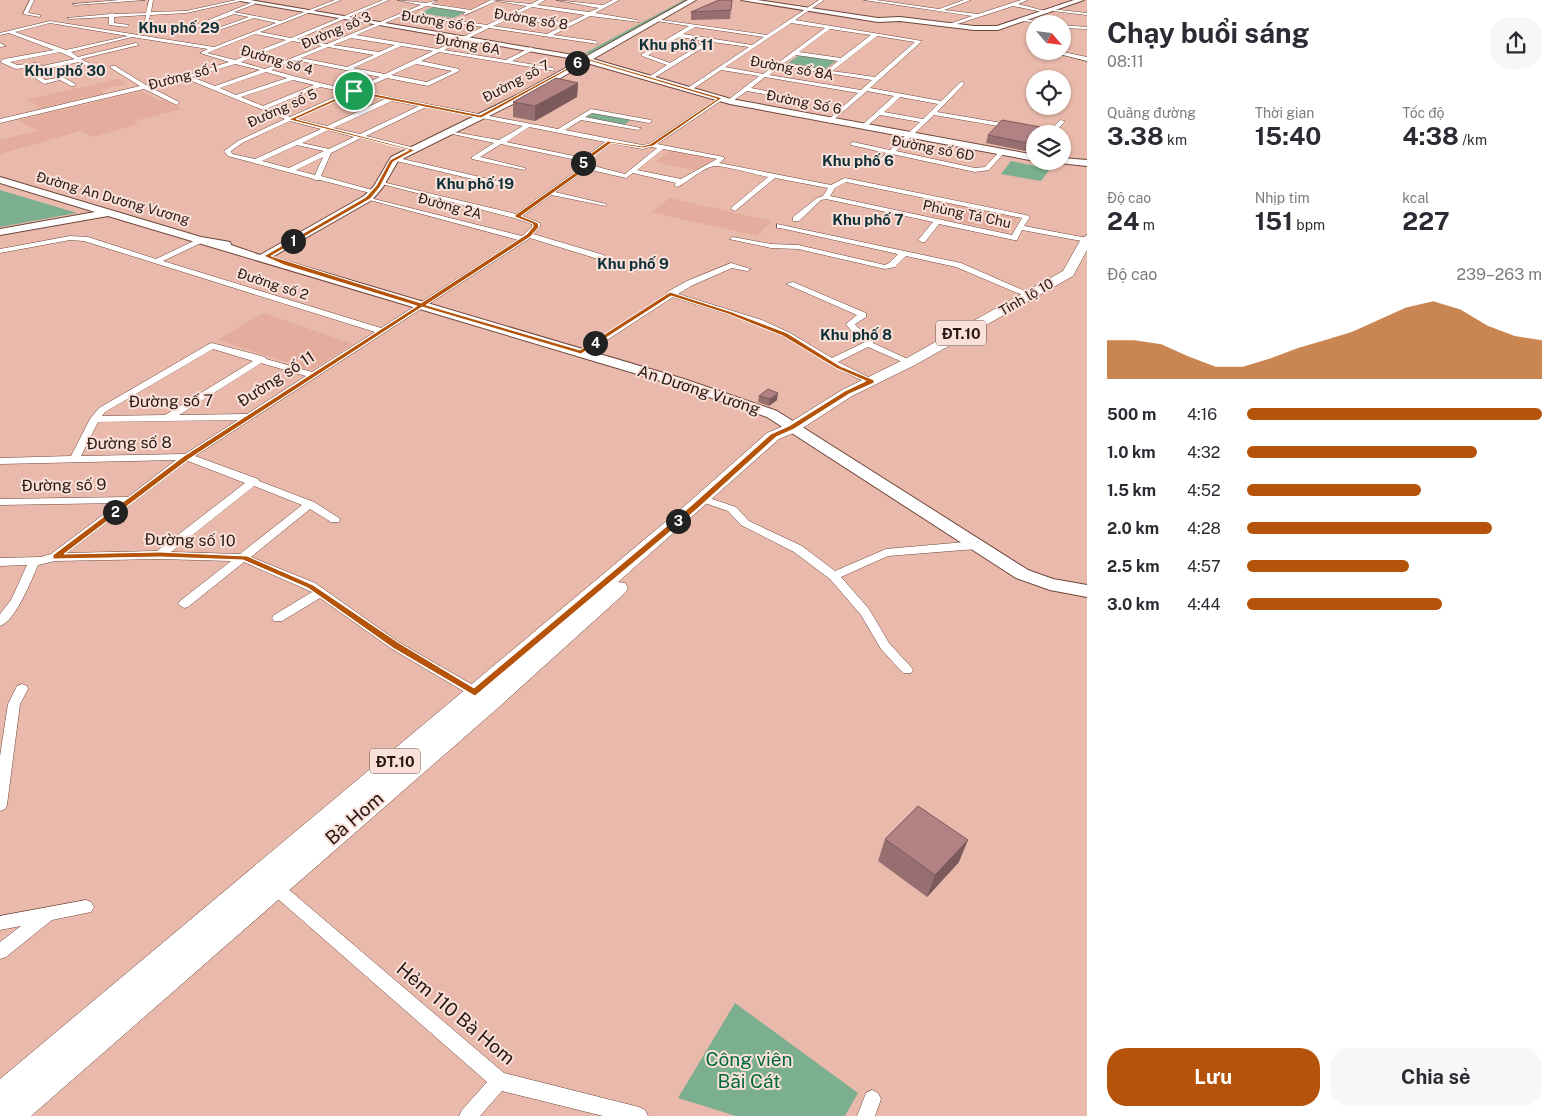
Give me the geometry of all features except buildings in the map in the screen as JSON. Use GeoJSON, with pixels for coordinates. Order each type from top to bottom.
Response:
{"type":"FeatureCollection","features":[{"type":"Feature","properties":{"kind":"main road","name":"Đường số 6"},"geometry":{"type":"LineString","coordinates":[[240,0],[306,13],[573,56]]}},
{"type":"Feature","properties":{"kind":"main road","name":"Đường số 7"},"geometry":{"type":"LineString","coordinates":[[258,256],[369,193],[380,182],[394,159],[409,149],[586,59],[693,0]]}},
{"type":"Feature","properties":{"kind":"main road"},"geometry":{"type":"LineString","coordinates":[[744,0],[881,20],[901,18]]}},
{"type":"Feature","properties":{"kind":"main road"},"geometry":{"type":"LineString","coordinates":[[776,0],[986,29],[1001,28],[1081,0]]}},
{"type":"Feature","properties":{"kind":"main road"},"geometry":{"type":"LineString","coordinates":[[620,30],[644,16]]}},
{"type":"Feature","properties":{"kind":"main road","name":"Đường số 7"},"geometry":{"type":"LineString","coordinates":[[369,193],[385,159],[450,132],[604,39]]}},
{"type":"Feature","properties":{"kind":"main road","name":"Đường Số 6"},"geometry":{"type":"LineString","coordinates":[[573,56],[730,101],[910,136],[1026,156]]}},
{"type":"Feature","properties":{"kind":"main road"},"geometry":{"type":"LineString","coordinates":[[1071,162],[1087,163]]}},
{"type":"Feature","properties":{"kind":"main road","name":"Đường An Dương Vương"},"geometry":{"type":"LineString","coordinates":[[0,180],[422,305]]}},
{"type":"Feature","properties":{"kind":"main road","name":"Tỉnh lộ 10"},"geometry":{"type":"LineString","coordinates":[[792,428],[847,393],[910,362],[1068,274],[1087,240]]}},
{"type":"Feature","properties":{"kind":"main road","name":"An Dương Vương"},"geometry":{"type":"LineString","coordinates":[[422,305],[581,352],[772,414],[1022,574],[1050,584],[1087,591]]}},
{"type":"Feature","properties":{"kind":"main road","name":"Bà Hom"},"geometry":{"type":"LineString","coordinates":[[0,1098],[483,697],[708,502],[773,436],[792,428]]}},
{"type":"Feature","properties":{"kind":"main road","name":"Bà Hom"},"geometry":{"type":"LineString","coordinates":[[8,1116],[275,887],[483,697]]}},
{"type":"Feature","properties":{"kind":"street"},"geometry":{"type":"LineString","coordinates":[[32,0],[25,14],[38,16]]}},
{"type":"Feature","properties":{"kind":"street"},"geometry":{"type":"LineString","coordinates":[[69,18],[75,2],[143,0]]}},
{"type":"Feature","properties":{"kind":"street"},"geometry":{"type":"LineString","coordinates":[[146,26],[151,0]]}},
{"type":"Feature","properties":{"kind":"street"},"geometry":{"type":"LineString","coordinates":[[0,34],[69,18],[186,12],[240,0]]}},
{"type":"Feature","properties":{"kind":"street"},"geometry":{"type":"LineString","coordinates":[[316,0],[332,2]]}},
{"type":"Feature","properties":{"kind":"street"},"geometry":{"type":"LineString","coordinates":[[54,23],[215,48],[339,0]]}},
{"type":"Feature","properties":{"kind":"street","name":"Đường số 1"},"geometry":{"type":"LineString","coordinates":[[0,121],[187,77],[238,61],[387,0]]}},
{"type":"Feature","properties":{"kind":"street"},"geometry":{"type":"LineString","coordinates":[[399,0],[471,11]]}},
{"type":"Feature","properties":{"kind":"street","name":"Đường số 3"},"geometry":{"type":"LineString","coordinates":[[216,88],[268,70],[436,0]]}},
{"type":"Feature","properties":{"kind":"street"},"geometry":{"type":"LineString","coordinates":[[450,21],[495,0],[637,21]]}},
{"type":"Feature","properties":{"kind":"street","name":"Đường số 5"},"geometry":{"type":"LineString","coordinates":[[369,193],[230,155],[227,151],[240,142],[416,62],[543,0]]}},
{"type":"Feature","properties":{"kind":"street"},"geometry":{"type":"LineString","coordinates":[[558,0],[604,6]]}},
{"type":"Feature","properties":{"kind":"street"},"geometry":{"type":"LineString","coordinates":[[547,36],[617,0]]}},
{"type":"Feature","properties":{"kind":"street"},"geometry":{"type":"LineString","coordinates":[[688,90],[822,0]]}},
{"type":"Feature","properties":{"kind":"street"},"geometry":{"type":"LineString","coordinates":[[866,0],[979,16]]}},
{"type":"Feature","properties":{"kind":"street"},"geometry":{"type":"LineString","coordinates":[[937,10],[969,0]]}},
{"type":"Feature","properties":{"kind":"street"},"geometry":{"type":"LineString","coordinates":[[951,25],[1026,0]]}},
{"type":"Feature","properties":{"kind":"street"},"geometry":{"type":"LineString","coordinates":[[116,1],[111,24],[127,26]]}},
{"type":"Feature","properties":{"kind":"street"},"geometry":{"type":"LineString","coordinates":[[945,1],[959,3]]}},
{"type":"Feature","properties":{"kind":"street"},"geometry":{"type":"LineString","coordinates":[[253,3],[228,12],[281,22]]}},
{"type":"Feature","properties":{"kind":"street"},"geometry":{"type":"LineString","coordinates":[[1013,4],[1050,11],[1087,14]]}},
{"type":"Feature","properties":{"kind":"street"},"geometry":{"type":"LineString","coordinates":[[185,6],[187,26],[233,13]]}},
{"type":"Feature","properties":{"kind":"street","name":"Đường số 8"},"geometry":{"type":"LineString","coordinates":[[403,13],[596,43]]}},
{"type":"Feature","properties":{"kind":"street"},"geometry":{"type":"LineString","coordinates":[[510,16],[569,25]]}},
{"type":"Feature","properties":{"kind":"street"},"geometry":{"type":"LineString","coordinates":[[209,33],[254,17]]}},
{"type":"Feature","properties":{"kind":"street"},"geometry":{"type":"LineString","coordinates":[[657,20],[767,36]]}},
{"type":"Feature","properties":{"kind":"street"},"geometry":{"type":"LineString","coordinates":[[790,21],[919,41],[830,121]]}},
{"type":"Feature","properties":{"kind":"street"},"geometry":{"type":"LineString","coordinates":[[670,65],[641,54],[695,25]]}},
{"type":"Feature","properties":{"kind":"street"},"geometry":{"type":"LineString","coordinates":[[730,101],[829,27]]}},
{"type":"Feature","properties":{"kind":"street"},"geometry":{"type":"LineString","coordinates":[[1071,27],[1087,28]]}},
{"type":"Feature","properties":{"kind":"street"},"geometry":{"type":"LineString","coordinates":[[10,32],[66,52],[90,66]]}},
{"type":"Feature","properties":{"kind":"street"},"geometry":{"type":"LineString","coordinates":[[254,33],[379,54]]}},
{"type":"Feature","properties":{"kind":"street"},"geometry":{"type":"LineString","coordinates":[[827,72],[876,34]]}},
{"type":"Feature","properties":{"kind":"street"},"geometry":{"type":"LineString","coordinates":[[678,35],[752,46]]}},
{"type":"Feature","properties":{"kind":"street"},"geometry":{"type":"LineString","coordinates":[[66,52],[133,36]]}},
{"type":"Feature","properties":{"kind":"street","name":"Đường 6A"},"geometry":{"type":"LineString","coordinates":[[351,36],[553,70]]}},
{"type":"Feature","properties":{"kind":"street"},"geometry":{"type":"LineString","coordinates":[[650,78],[711,40]]}},
{"type":"Feature","properties":{"kind":"street"},"geometry":{"type":"LineString","coordinates":[[348,69],[401,44]]}},
{"type":"Feature","properties":{"kind":"street"},"geometry":{"type":"LineString","coordinates":[[42,68],[136,45]]}},
{"type":"Feature","properties":{"kind":"street","name":"Đường số 4"},"geometry":{"type":"LineString","coordinates":[[215,48],[203,53],[238,61],[319,85],[610,142],[642,147],[651,145]]}},
{"type":"Feature","properties":{"kind":"street"},"geometry":{"type":"LineString","coordinates":[[508,62],[531,49]]}},
{"type":"Feature","properties":{"kind":"street"},"geometry":{"type":"LineString","coordinates":[[2,62],[60,50]]}},
{"type":"Feature","properties":{"kind":"street"},"geometry":{"type":"LineString","coordinates":[[796,53],[843,60]]}},
{"type":"Feature","properties":{"kind":"street"},"geometry":{"type":"LineString","coordinates":[[1071,56],[1087,59]]}},
{"type":"Feature","properties":{"kind":"street"},"geometry":{"type":"LineString","coordinates":[[295,59],[428,84],[457,70],[416,62]]}},
{"type":"Feature","properties":{"kind":"street"},"geometry":{"type":"LineString","coordinates":[[2,62],[16,68],[36,65],[49,72],[34,76],[44,82],[61,78],[73,85]]}},
{"type":"Feature","properties":{"kind":"street"},"geometry":{"type":"LineString","coordinates":[[780,64],[876,80]]}},
{"type":"Feature","properties":{"kind":"street"},"geometry":{"type":"LineString","coordinates":[[113,67],[145,87],[177,103]]}},
{"type":"Feature","properties":{"kind":"street","name":"Đường số 8A"},"geometry":{"type":"LineString","coordinates":[[719,68],[942,103]]}},
{"type":"Feature","properties":{"kind":"street"},"geometry":{"type":"LineString","coordinates":[[187,77],[292,120],[409,149]]}},
{"type":"Feature","properties":{"kind":"street"},"geometry":{"type":"LineString","coordinates":[[236,97],[293,78]]}},
{"type":"Feature","properties":{"kind":"street"},"geometry":{"type":"LineString","coordinates":[[883,159],[910,136],[962,83]]}},
{"type":"Feature","properties":{"kind":"street"},"geometry":{"type":"LineString","coordinates":[[263,108],[319,85]]}},
{"type":"Feature","properties":{"kind":"street"},"geometry":{"type":"LineString","coordinates":[[747,89],[804,99]]}},
{"type":"Feature","properties":{"kind":"street"},"geometry":{"type":"LineString","coordinates":[[863,127],[899,96]]}},
{"type":"Feature","properties":{"kind":"street"},"geometry":{"type":"LineString","coordinates":[[651,145],[720,98]]}},
{"type":"Feature","properties":{"kind":"street"},"geometry":{"type":"LineString","coordinates":[[257,161],[391,99]]}},
{"type":"Feature","properties":{"kind":"street"},"geometry":{"type":"LineString","coordinates":[[290,170],[426,106]]}},
{"type":"Feature","properties":{"kind":"street"},"geometry":{"type":"LineString","coordinates":[[886,108],[900,111],[902,113],[898,116]]}},
{"type":"Feature","properties":{"kind":"street"},"geometry":{"type":"LineString","coordinates":[[558,132],[591,111],[649,121]]}},
{"type":"Feature","properties":{"kind":"street"},"geometry":{"type":"LineString","coordinates":[[880,113],[924,121]]}},
{"type":"Feature","properties":{"kind":"street"},"geometry":{"type":"LineString","coordinates":[[933,113],[1026,129]]}},
{"type":"Feature","properties":{"kind":"street"},"geometry":{"type":"LineString","coordinates":[[580,118],[638,128]]}},
{"type":"Feature","properties":{"kind":"street"},"geometry":{"type":"LineString","coordinates":[[626,126],[636,119]]}},
{"type":"Feature","properties":{"kind":"street"},"geometry":{"type":"LineString","coordinates":[[1059,125],[1062,122]]}},
{"type":"Feature","properties":{"kind":"street"},"geometry":{"type":"LineString","coordinates":[[524,169],[474,158],[527,126]]}},
{"type":"Feature","properties":{"kind":"street"},"geometry":{"type":"LineString","coordinates":[[450,132],[500,142],[586,164],[683,182]]}},
{"type":"Feature","properties":{"kind":"street"},"geometry":{"type":"LineString","coordinates":[[517,216],[550,193],[610,142]]}},
{"type":"Feature","properties":{"kind":"street"},"geometry":{"type":"LineString","coordinates":[[296,143],[329,152]]}},
{"type":"Feature","properties":{"kind":"street","name":"Đường số 6D"},"geometry":{"type":"LineString","coordinates":[[853,144],[975,170],[987,169],[1002,152]]}},
{"type":"Feature","properties":{"kind":"street"},"geometry":{"type":"LineString","coordinates":[[651,145],[722,158],[696,172],[676,186]]}},
{"type":"Feature","properties":{"kind":"street"},"geometry":{"type":"LineString","coordinates":[[629,173],[663,146]]}},
{"type":"Feature","properties":{"kind":"street"},"geometry":{"type":"LineString","coordinates":[[317,178],[329,152]]}},
{"type":"Feature","properties":{"kind":"street"},"geometry":{"type":"LineString","coordinates":[[394,159],[506,185]]}},
{"type":"Feature","properties":{"kind":"street","name":"Phùng Tá Chu"},"geometry":{"type":"LineString","coordinates":[[714,164],[832,187],[845,180],[1026,217],[1014,238],[826,197]]}},
{"type":"Feature","properties":{"kind":"street"},"geometry":{"type":"LineString","coordinates":[[736,209],[773,176]]}},
{"type":"Feature","properties":{"kind":"street"},"geometry":{"type":"LineString","coordinates":[[380,182],[517,216],[536,223],[536,227],[526,237]]}},
{"type":"Feature","properties":{"kind":"street"},"geometry":{"type":"LineString","coordinates":[[796,219],[818,199],[826,197],[832,187]]}},
{"type":"Feature","properties":{"kind":"street","name":"Đường 2A"},"geometry":{"type":"LineString","coordinates":[[369,193],[444,217],[602,257]]}},
{"type":"Feature","properties":{"kind":"street"},"geometry":{"type":"LineString","coordinates":[[550,193],[604,205]]}},
{"type":"Feature","properties":{"kind":"street"},"geometry":{"type":"LineString","coordinates":[[459,208],[466,204]]}},
{"type":"Feature","properties":{"kind":"street"},"geometry":{"type":"LineString","coordinates":[[0,232],[110,212]]}},
{"type":"Feature","properties":{"kind":"street"},"geometry":{"type":"LineString","coordinates":[[444,217],[452,213]]}},
{"type":"Feature","properties":{"kind":"street"},"geometry":{"type":"LineString","coordinates":[[922,240],[937,222]]}},
{"type":"Feature","properties":{"kind":"street"},"geometry":{"type":"LineString","coordinates":[[780,226],[958,264],[1030,295]]}},
{"type":"Feature","properties":{"kind":"street","name":"Phùng Tá Chu"},"geometry":{"type":"LineString","coordinates":[[1020,227],[1087,240]]}},
{"type":"Feature","properties":{"kind":"street","name":"Đường số 11"},"geometry":{"type":"LineString","coordinates":[[55,557],[68,550],[129,500],[187,457],[526,237]]}},
{"type":"Feature","properties":{"kind":"street","name":"Đường số 2"},"geometry":{"type":"LineString","coordinates":[[0,251],[78,238],[382,331]]}},
{"type":"Feature","properties":{"kind":"street"},"geometry":{"type":"LineString","coordinates":[[733,239],[755,244],[798,246],[885,267],[892,265],[904,253]]}},
{"type":"Feature","properties":{"kind":"street"},"geometry":{"type":"LineString","coordinates":[[157,261],[200,240]]}},
{"type":"Feature","properties":{"kind":"street"},"geometry":{"type":"LineString","coordinates":[[581,352],[690,283],[706,278],[731,265],[747,269]]}},
{"type":"Feature","properties":{"kind":"street"},"geometry":{"type":"LineString","coordinates":[[790,284],[863,315],[850,324],[856,330],[872,338],[868,344],[831,362]]}},
{"type":"Feature","properties":{"kind":"street"},"geometry":{"type":"LineString","coordinates":[[670,294],[730,313],[785,334],[831,362],[871,381]]}},
{"type":"Feature","properties":{"kind":"street"},"geometry":{"type":"LineString","coordinates":[[868,344],[910,362]]}},
{"type":"Feature","properties":{"kind":"street"},"geometry":{"type":"LineString","coordinates":[[75,459],[95,419],[102,410],[212,346],[262,359],[311,375]]}},
{"type":"Feature","properties":{"kind":"street"},"geometry":{"type":"LineString","coordinates":[[169,417],[262,359]]}},
{"type":"Feature","properties":{"kind":"street","name":"Đường số 7"},"geometry":{"type":"LineString","coordinates":[[95,419],[247,417]]}},
{"type":"Feature","properties":{"kind":"street","name":"Đường số 8"},"geometry":{"type":"LineString","coordinates":[[0,461],[187,457],[310,504],[334,520]]}},
{"type":"Feature","properties":{"kind":"street"},"geometry":{"type":"LineString","coordinates":[[160,555],[254,481]]}},
{"type":"Feature","properties":{"kind":"street","name":"Đường số 9"},"geometry":{"type":"LineString","coordinates":[[0,502],[129,500]]}},
{"type":"Feature","properties":{"kind":"street"},"geometry":{"type":"LineString","coordinates":[[708,502],[732,509],[745,523],[798,549],[834,576],[865,612],[885,646],[907,670]]}},
{"type":"Feature","properties":{"kind":"street"},"geometry":{"type":"LineString","coordinates":[[184,604],[310,504]]}},
{"type":"Feature","properties":{"kind":"street"},"geometry":{"type":"LineString","coordinates":[[834,576],[886,553],[976,545]]}},
{"type":"Feature","properties":{"kind":"street","name":"Đường số 10"},"geometry":{"type":"LineString","coordinates":[[0,562],[34,562],[55,557],[160,555],[244,558],[310,586],[396,646],[483,697]]}},
{"type":"Feature","properties":{"kind":"street"},"geometry":{"type":"LineString","coordinates":[[2,621],[34,562]]}},
{"type":"Feature","properties":{"kind":"street"},"geometry":{"type":"LineString","coordinates":[[278,618],[319,593]]}},
{"type":"Feature","properties":{"kind":"street"},"geometry":{"type":"LineString","coordinates":[[0,802],[14,704],[22,689]]}},
{"type":"Feature","properties":{"kind":"street","name":"Hẻm 110 Bà Hom"},"geometry":{"type":"LineString","coordinates":[[275,887],[499,1081],[638,1116]]}},
{"type":"Feature","properties":{"kind":"street"},"geometry":{"type":"LineString","coordinates":[[0,923],[86,907]]}},
{"type":"Feature","properties":{"kind":"street"},"geometry":{"type":"LineString","coordinates":[[0,952],[48,915]]}},
{"type":"Feature","properties":{"kind":"street"},"geometry":{"type":"LineString","coordinates":[[468,1116],[499,1081]]}},
{"type":"Feature","properties":{"kind":"street"},"geometry":{"type":"LineString","coordinates":[[866,1116],[872,1099]]}},
{"type":"Feature","properties":{"kind":"shaded area"},"geometry":{"type":"Polygon","coordinates":[[[443,0],[493,0],[473,9],[435,3],[443,0]]]}},
{"type":"Feature","properties":{"kind":"shaded area"},"geometry":{"type":"Polygon","coordinates":[[[118,79],[126,84],[99,90],[105,93],[42,108],[25,100],[118,79]]]}},
{"type":"Feature","properties":{"kind":"shaded area"},"geometry":{"type":"Polygon","coordinates":[[[141,91],[160,101],[165,100],[182,109],[134,121],[139,124],[93,137],[80,131],[0,154],[0,140],[37,131],[19,120],[141,91]]]}},
{"type":"Feature","properties":{"kind":"shaded area"},"geometry":{"type":"Polygon","coordinates":[[[671,150],[716,158],[698,171],[655,162],[671,150]]]}},
{"type":"Feature","properties":{"kind":"shaded area"},"geometry":{"type":"Polygon","coordinates":[[[670,198],[772,221],[757,236],[651,212],[670,198]]]}},
{"type":"Feature","properties":{"kind":"shaded area"},"geometry":{"type":"Polygon","coordinates":[[[945,201],[1019,216],[1008,232],[931,216],[945,201]]]}},
{"type":"Feature","properties":{"kind":"shaded area"},"geometry":{"type":"Polygon","coordinates":[[[263,313],[353,344],[311,370],[218,340],[263,313]]]}},
{"type":"Feature","properties":{"kind":"green space"},"geometry":{"type":"Polygon","coordinates":[[[684,0],[691,0],[591,54],[585,53],[684,0]]]}},
{"type":"Feature","properties":{"kind":"green space"},"geometry":{"type":"Polygon","coordinates":[[[433,7],[467,12],[453,18],[420,13],[433,7]]]}},
{"type":"Feature","properties":{"kind":"green space"},"geometry":{"type":"Polygon","coordinates":[[[801,54],[837,60],[825,69],[788,63],[801,54]]]}},
{"type":"Feature","properties":{"kind":"green space"},"geometry":{"type":"Polygon","coordinates":[[[593,113],[632,119],[624,125],[585,118],[593,113]]]}},
{"type":"Feature","properties":{"kind":"green space"},"geometry":{"type":"Polygon","coordinates":[[[1011,161],[1026,164],[1026,170],[1049,170],[1041,181],[1001,174],[1011,161]]]}},
{"type":"Feature","properties":{"kind":"green space"},"geometry":{"type":"Polygon","coordinates":[[[0,190],[77,213],[0,227],[0,190]]]}},
{"type":"Feature","properties":{"kind":"green space","name":"Công viên Bãi Cát"},"geometry":{"type":"Polygon","coordinates":[[[735,1003],[858,1093],[845,1116],[736,1116],[678,1098],[735,1003]]]}},
{"type":"Feature","properties":{"kind":"district","name":"Khu phố 29"},"geometry":{"type":"Point","coordinates":[179,27]}},
{"type":"Feature","properties":{"kind":"district","name":"Khu phố 11"},"geometry":{"type":"Point","coordinates":[676,44]}},
{"type":"Feature","properties":{"kind":"district","name":"Khu phố 30"},"geometry":{"type":"Point","coordinates":[65,70]}},
{"type":"Feature","properties":{"kind":"district","name":"Khu phố 6"},"geometry":{"type":"Point","coordinates":[858,160]}},
{"type":"Feature","properties":{"kind":"district","name":"Khu phố 19"},"geometry":{"type":"Point","coordinates":[475,183]}},
{"type":"Feature","properties":{"kind":"district","name":"Khu phố 7"},"geometry":{"type":"Point","coordinates":[868,219]}},
{"type":"Feature","properties":{"kind":"district","name":"Khu phố 9"},"geometry":{"type":"Point","coordinates":[633,263]}},
{"type":"Feature","properties":{"kind":"district","name":"Khu phố 8"},"geometry":{"type":"Point","coordinates":[856,334]}},
{"type":"Feature","properties":{"kind":"route"},"geometry":{"type":"LineString","coordinates":[[354,91],[292,120],[413,150],[391,161],[378,187],[368,198],[266,256],[286,264],[422,305],[311,375],[187,457],[129,500],[68,550],[55,557],[160,555],[244,558],[310,586],[396,646],[475,692],[694,507],[773,436],[792,428],[847,393],[871,381],[838,367],[785,334],[730,313],[670,294],[581,352],[422,305],[528,236],[536,227],[536,223],[517,216],[586,167],[583,162],[610,142],[642,147],[651,145],[720,98],[586,59],[481,117],[354,91]]}}]}
